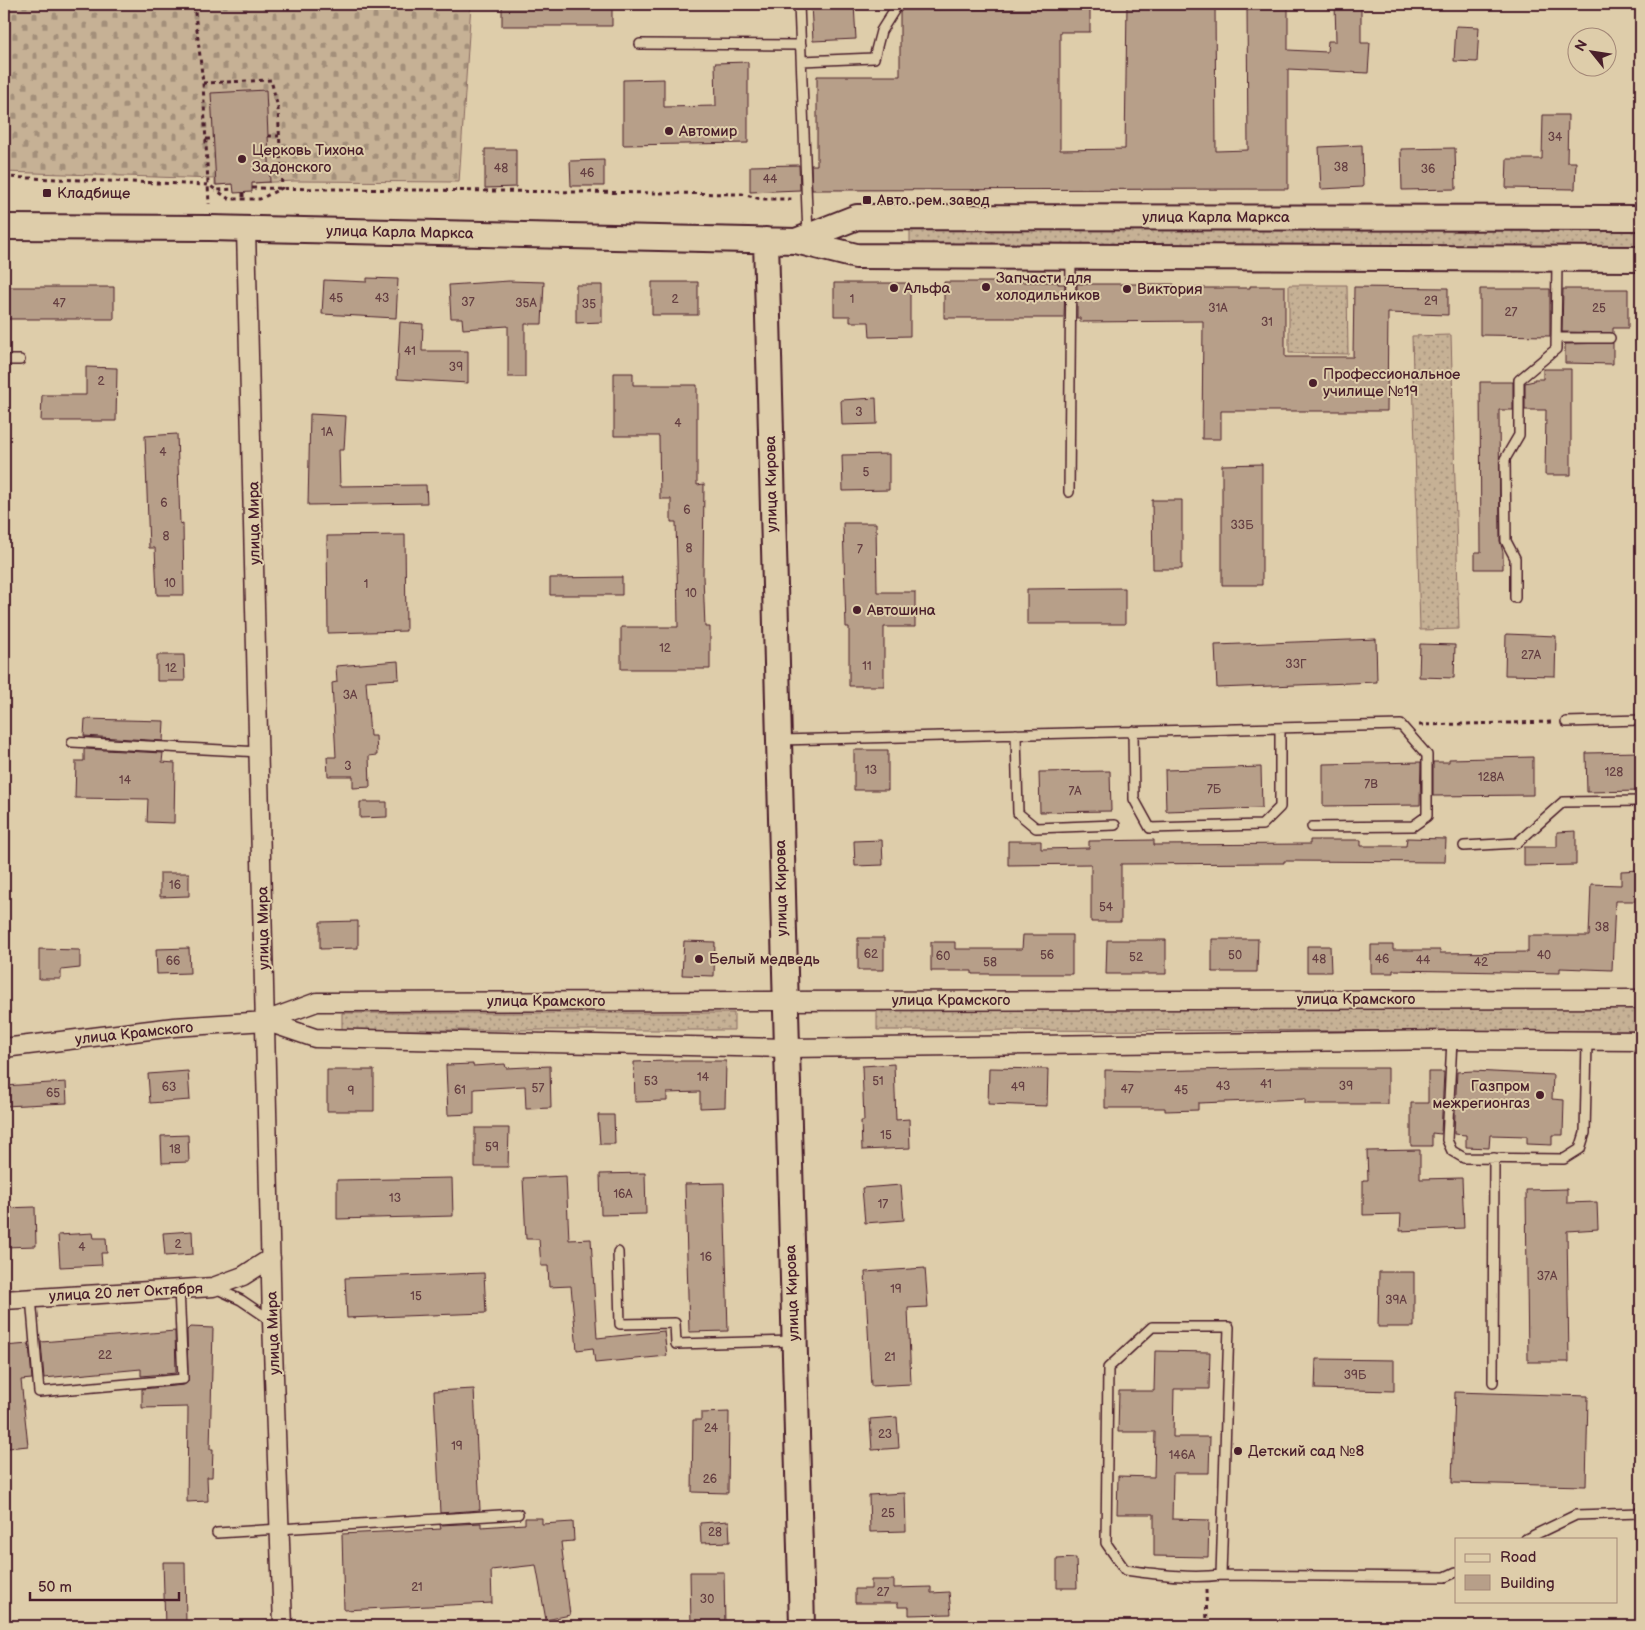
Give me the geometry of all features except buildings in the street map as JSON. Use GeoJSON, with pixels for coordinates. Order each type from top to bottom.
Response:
{"type":"FeatureCollection","features":[{"type":"Feature","properties":{"kind":"main road","name":"улица Карла Маркса"},"geometry":{"type":"LineString","coordinates":[[4,227],[246,229],[766,240],[802,238],[857,216],[1641,218]]}},
{"type":"Feature","properties":{"kind":"main road","name":"улица Карла Маркса"},"geometry":{"type":"LineString","coordinates":[[802,238],[856,256],[1641,259]]}},
{"type":"Feature","properties":{"kind":"main road","name":"улица Кирова"},"geometry":{"type":"LineString","coordinates":[[766,240],[777,740],[802,1626]]}},
{"type":"Feature","properties":{"kind":"street","name":"улица Мира"},"geometry":{"type":"LineString","coordinates":[[246,229],[260,752],[272,1321],[283,1626]]}},
{"type":"Feature","properties":{"kind":"street","name":"улица Крамского"},"geometry":{"type":"LineString","coordinates":[[4,1048],[174,1028],[265,1021],[318,1002],[1641,999]]}},
{"type":"Feature","properties":{"kind":"street","name":"улица Крамского"},"geometry":{"type":"LineString","coordinates":[[265,1021],[315,1038],[786,1048],[1452,1040],[1641,1041]]}},
{"type":"Feature","properties":{"kind":"street","name":"улица 20 лет Октября"},"geometry":{"type":"LineString","coordinates":[[4,1300],[213,1287],[243,1276],[271,1258]]}},
{"type":"Feature","properties":{"kind":"lane"},"geometry":{"type":"LineString","coordinates":[[799,4],[802,60],[802,238]]}},
{"type":"Feature","properties":{"kind":"lane"},"geometry":{"type":"LineString","coordinates":[[802,60],[874,58],[881,31],[898,4]]}},
{"type":"Feature","properties":{"kind":"lane"},"geometry":{"type":"LineString","coordinates":[[640,44],[801,46]]}},
{"type":"Feature","properties":{"kind":"lane"},"geometry":{"type":"LineString","coordinates":[[1069,492],[1071,257]]}},
{"type":"Feature","properties":{"kind":"lane"},"geometry":{"type":"LineString","coordinates":[[1515,598],[1515,558],[1506,541],[1505,459],[1520,435],[1519,380],[1556,348],[1557,259]]}},
{"type":"Feature","properties":{"kind":"lane"},"geometry":{"type":"LineString","coordinates":[[1556,338],[1610,338]]}},
{"type":"Feature","properties":{"kind":"lane"},"geometry":{"type":"LineString","coordinates":[[4,360],[20,360]]}},
{"type":"Feature","properties":{"kind":"lane"},"geometry":{"type":"LineString","coordinates":[[1566,722],[1641,720]]}},
{"type":"Feature","properties":{"kind":"lane"},"geometry":{"type":"LineString","coordinates":[[777,740],[1401,725],[1427,755],[1427,816],[1413,826],[1312,826]]}},
{"type":"Feature","properties":{"kind":"lane"},"geometry":{"type":"LineString","coordinates":[[1134,732],[1134,799],[1150,828],[1262,825],[1280,807],[1280,728]]}},
{"type":"Feature","properties":{"kind":"lane"},"geometry":{"type":"LineString","coordinates":[[1016,734],[1018,813],[1036,828],[1115,825]]}},
{"type":"Feature","properties":{"kind":"lane"},"geometry":{"type":"LineString","coordinates":[[72,742],[260,752]]}},
{"type":"Feature","properties":{"kind":"lane"},"geometry":{"type":"LineString","coordinates":[[1464,846],[1517,843],[1563,802],[1641,801]]}},
{"type":"Feature","properties":{"kind":"lane"},"geometry":{"type":"LineString","coordinates":[[1452,1040],[1447,1140],[1452,1151],[1464,1158],[1564,1159],[1580,1149],[1585,1133],[1587,1042]]}},
{"type":"Feature","properties":{"kind":"lane"},"geometry":{"type":"LineString","coordinates":[[1493,1382],[1494,1158]]}},
{"type":"Feature","properties":{"kind":"lane"},"geometry":{"type":"LineString","coordinates":[[618,1252],[620,1324],[675,1323],[676,1344],[794,1341]]}},
{"type":"Feature","properties":{"kind":"lane"},"geometry":{"type":"LineString","coordinates":[[213,1287],[242,1300],[272,1321]]}},
{"type":"Feature","properties":{"kind":"lane"},"geometry":{"type":"LineString","coordinates":[[31,1297],[39,1392],[183,1379],[179,1288]]}},
{"type":"Feature","properties":{"kind":"lane"},"geometry":{"type":"LineString","coordinates":[[1221,1575],[1229,1327],[1152,1327],[1108,1368],[1106,1543],[1125,1570],[1205,1577],[1221,1575],[1445,1577],[1455,1572]]}},
{"type":"Feature","properties":{"kind":"lane"},"geometry":{"type":"LineString","coordinates":[[1528,1538],[1576,1515],[1641,1513]]}},
{"type":"Feature","properties":{"kind":"lane"},"geometry":{"type":"LineString","coordinates":[[217,1533],[518,1514]]}},
{"type":"Feature","properties":{"kind":"path"},"geometry":{"type":"LineString","coordinates":[[194,4],[203,83],[209,204]]}},
{"type":"Feature","properties":{"kind":"path"},"geometry":{"type":"LineString","coordinates":[[203,83],[271,80],[278,108],[282,188]]}},
{"type":"Feature","properties":{"kind":"path"},"geometry":{"type":"LineString","coordinates":[[268,136],[280,136]]}},
{"type":"Feature","properties":{"kind":"path"},"geometry":{"type":"LineString","coordinates":[[206,139],[213,139]]}},
{"type":"Feature","properties":{"kind":"path"},"geometry":{"type":"LineString","coordinates":[[4,177],[208,185],[229,199],[260,199],[282,188]]}},
{"type":"Feature","properties":{"kind":"path"},"geometry":{"type":"LineString","coordinates":[[252,188],[742,194],[761,200],[798,199]]}},
{"type":"Feature","properties":{"kind":"path"},"geometry":{"type":"LineString","coordinates":[[216,190],[234,189]]}},
{"type":"Feature","properties":{"kind":"path"},"geometry":{"type":"LineString","coordinates":[[243,193],[243,199]]}},
{"type":"Feature","properties":{"kind":"path"},"geometry":{"type":"LineString","coordinates":[[1401,725],[1566,722]]}},
{"type":"Feature","properties":{"kind":"path"},"geometry":{"type":"LineString","coordinates":[[1205,1577],[1207,1626]]}},
{"type":"Feature","properties":{"kind":"green space"},"geometry":{"type":"Polygon","coordinates":[[[4,4],[471,4],[459,182],[294,181],[215,185],[215,179],[4,172],[4,4]]]}},
{"type":"Feature","properties":{"kind":"green space"},"geometry":{"type":"Polygon","coordinates":[[[1641,228],[1641,250],[910,246],[910,229],[1641,228]]]}},
{"type":"Feature","properties":{"kind":"green space"},"geometry":{"type":"Polygon","coordinates":[[[1289,285],[1347,285],[1348,354],[1289,353],[1289,285]]]}},
{"type":"Feature","properties":{"kind":"green space"},"geometry":{"type":"Polygon","coordinates":[[[1451,335],[1459,629],[1420,630],[1412,336],[1451,335]]]}},
{"type":"Feature","properties":{"kind":"green space"},"geometry":{"type":"Polygon","coordinates":[[[877,1008],[1641,1008],[1641,1031],[877,1030],[877,1008]]]}},
{"type":"Feature","properties":{"kind":"green space"},"geometry":{"type":"Polygon","coordinates":[[[342,1013],[734,1013],[734,1030],[342,1030],[342,1013]]]}},
{"type":"Feature","properties":{"kind":"place","name":"Автомир"},"geometry":{"type":"Point","coordinates":[669,131]}},
{"type":"Feature","properties":{"kind":"place","name":"Церковь Тихона Задонского"},"geometry":{"type":"Point","coordinates":[242,159]}},
{"type":"Feature","properties":{"kind":"place","name":"Кладбище"},"geometry":{"type":"Point","coordinates":[47,193]}},
{"type":"Feature","properties":{"kind":"place","name":"Авто. рем. завод"},"geometry":{"type":"Point","coordinates":[867,200]}},
{"type":"Feature","properties":{"kind":"place","name":"Запчасти для холодильников"},"geometry":{"type":"Point","coordinates":[986,287]}},
{"type":"Feature","properties":{"kind":"place","name":"Альфа"},"geometry":{"type":"Point","coordinates":[894,288]}},
{"type":"Feature","properties":{"kind":"place","name":"Виктория"},"geometry":{"type":"Point","coordinates":[1127,289]}},
{"type":"Feature","properties":{"kind":"place","name":"Профессиональное училище №19"},"geometry":{"type":"Point","coordinates":[1313,383]}},
{"type":"Feature","properties":{"kind":"place","name":"Автошина"},"geometry":{"type":"Point","coordinates":[857,610]}},
{"type":"Feature","properties":{"kind":"place","name":"Белый медведь"},"geometry":{"type":"Point","coordinates":[699,959]}},
{"type":"Feature","properties":{"kind":"place","name":"Газпром межрегионгаз"},"geometry":{"type":"Point","coordinates":[1540,1095]}},
{"type":"Feature","properties":{"kind":"place","name":"Детский сад №8"},"geometry":{"type":"Point","coordinates":[1238,1451]}}]}
